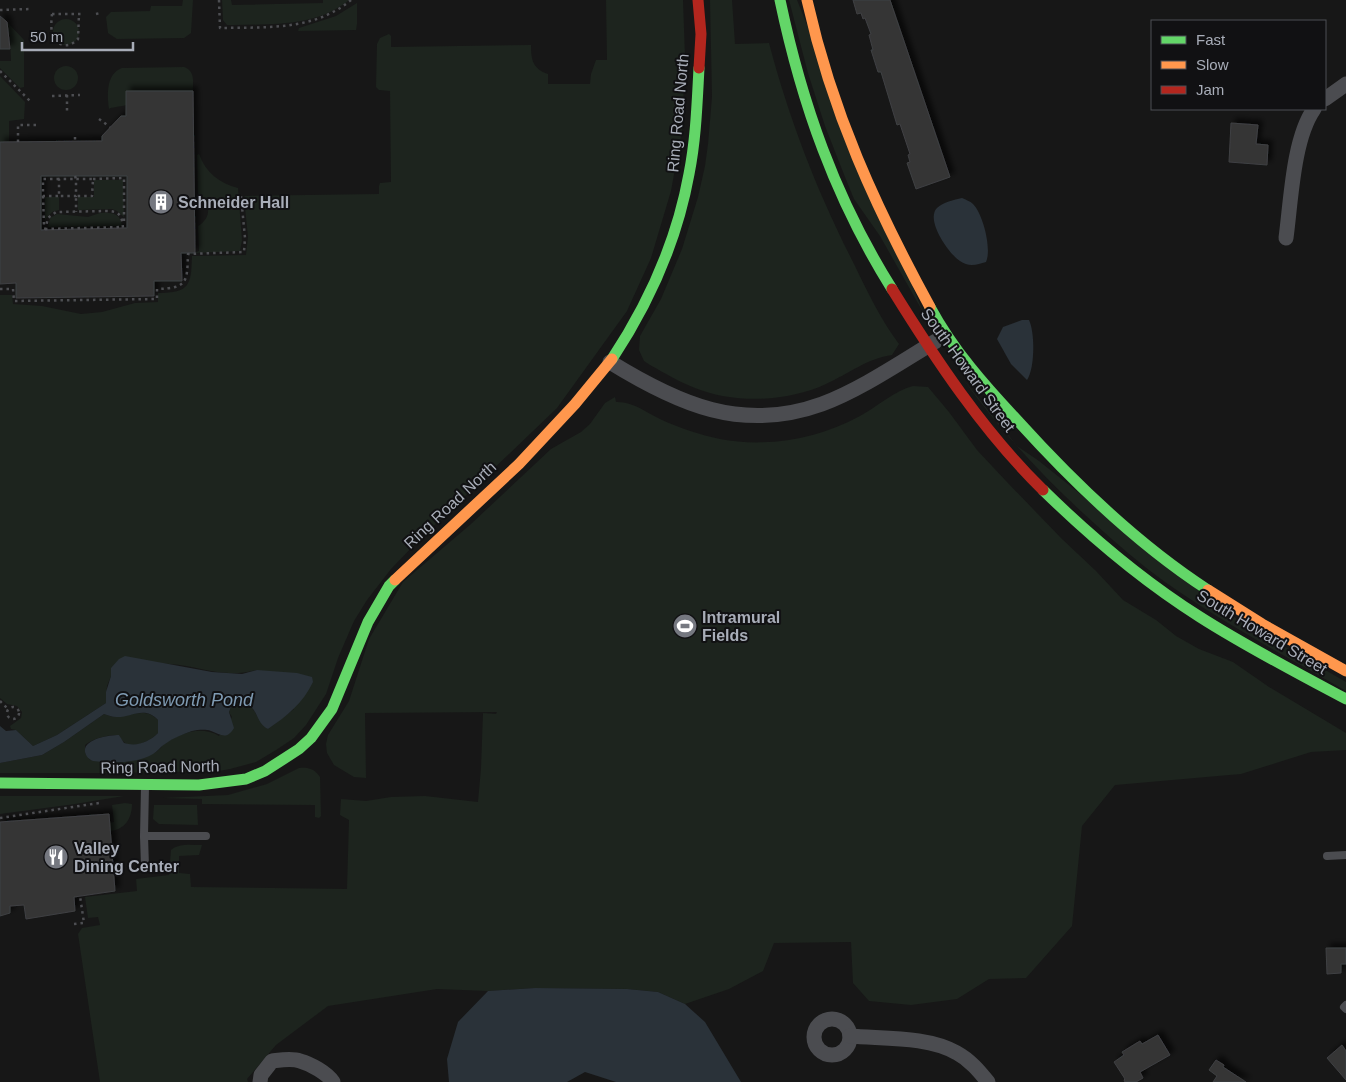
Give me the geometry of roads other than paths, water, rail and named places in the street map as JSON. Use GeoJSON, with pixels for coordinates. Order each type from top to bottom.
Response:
{"type":"FeatureCollection","features":[{"type":"Feature","properties":{"kind":"street","name":"Ring Road North"},"geometry":{"type":"LineString","coordinates":[[0,783],[199,785],[246,779],[266,772],[299,749],[310,738],[332,708],[368,622],[389,586],[519,464],[575,404],[610,362],[641,312],[661,269],[677,223],[689,175],[695,132],[700,44],[698,0]]}},
{"type":"Feature","properties":{"kind":"street","name":"South Howard Street"},"geometry":{"type":"LineString","coordinates":[[780,0],[806,107],[832,176],[865,246],[927,346],[978,417],[1030,477],[1098,540],[1154,585],[1273,660],[1346,700]]}},
{"type":"Feature","properties":{"kind":"street","name":"South Howard Street"},"geometry":{"type":"LineString","coordinates":[[807,0],[811,21],[834,98],[865,179],[898,250],[946,334],[992,393],[1053,461],[1113,518],[1181,572],[1257,621],[1346,671]]}},
{"type":"Feature","properties":{"kind":"street"},"geometry":{"type":"LineString","coordinates":[[1326,98],[1346,84]]}},
{"type":"Feature","properties":{"kind":"street"},"geometry":{"type":"LineString","coordinates":[[1286,238],[1298,148],[1307,119],[1313,110]]}},
{"type":"Feature","properties":{"kind":"street"},"geometry":{"type":"LineString","coordinates":[[610,362],[638,380],[683,401],[716,411],[740,415],[766,416],[788,414],[823,404],[856,388],[946,334]]}},
{"type":"Feature","properties":{"kind":"street"},"geometry":{"type":"LineString","coordinates":[[1273,660],[1346,708]]}},
{"type":"Feature","properties":{"kind":"street"},"geometry":{"type":"LineString","coordinates":[[850,1036],[930,1043],[957,1053],[974,1065],[988,1082]]}},
{"type":"Feature","properties":{"kind":"street"},"geometry":{"type":"LineString","coordinates":[[260,1082],[260,1075],[272,1061],[300,1061],[329,1076],[333,1082]]}},
{"type":"Feature","properties":{"kind":"lane"},"geometry":{"type":"LineString","coordinates":[[145,784],[145,867]]}},
{"type":"Feature","properties":{"kind":"lane"},"geometry":{"type":"LineString","coordinates":[[144,836],[206,836]]}},
{"type":"Feature","properties":{"kind":"lane"},"geometry":{"type":"LineString","coordinates":[[1327,856],[1346,856]]}},
{"type":"Feature","properties":{"kind":"water"},"geometry":{"type":"Polygon","coordinates":[[[962,198],[973,204],[983,223],[988,249],[986,262],[973,265],[960,261],[950,251],[936,228],[934,213],[937,208],[945,203],[962,198]]]}},
{"type":"Feature","properties":{"kind":"water"},"geometry":{"type":"Polygon","coordinates":[[[1022,320],[1029,320],[1033,342],[1032,367],[1027,380],[1011,364],[997,339],[1003,327],[1022,320]]]}},
{"type":"Feature","properties":{"kind":"water","name":"Goldsworth Pond"},"geometry":{"type":"Polygon","coordinates":[[[125,656],[212,672],[242,674],[257,670],[297,673],[312,677],[313,682],[294,708],[268,729],[263,726],[253,708],[242,703],[233,702],[229,712],[234,728],[229,734],[221,735],[206,730],[192,731],[175,738],[153,754],[139,760],[93,761],[85,752],[85,748],[92,741],[119,735],[124,743],[138,744],[151,739],[158,733],[158,720],[148,713],[137,713],[122,717],[104,714],[42,755],[0,763],[0,726],[6,731],[16,730],[33,746],[57,735],[106,703],[106,692],[111,676],[111,668],[119,659],[125,656]]]}},
{"type":"Feature","properties":{"kind":"water"},"geometry":{"type":"Polygon","coordinates":[[[535,988],[627,989],[658,992],[685,1004],[705,1022],[741,1082],[616,1082],[585,1072],[567,1082],[449,1082],[447,1059],[458,1022],[488,991],[535,988]]]}},
{"type":"Feature","properties":{"kind":"place","name":"Schneider Hall"},"geometry":{"type":"Point","coordinates":[161,202]}},
{"type":"Feature","properties":{"kind":"place","name":"Intramural Fields"},"geometry":{"type":"Point","coordinates":[685,626]}},
{"type":"Feature","properties":{"kind":"place","name":"Valley Dining Center"},"geometry":{"type":"Point","coordinates":[56,857]}}]}
